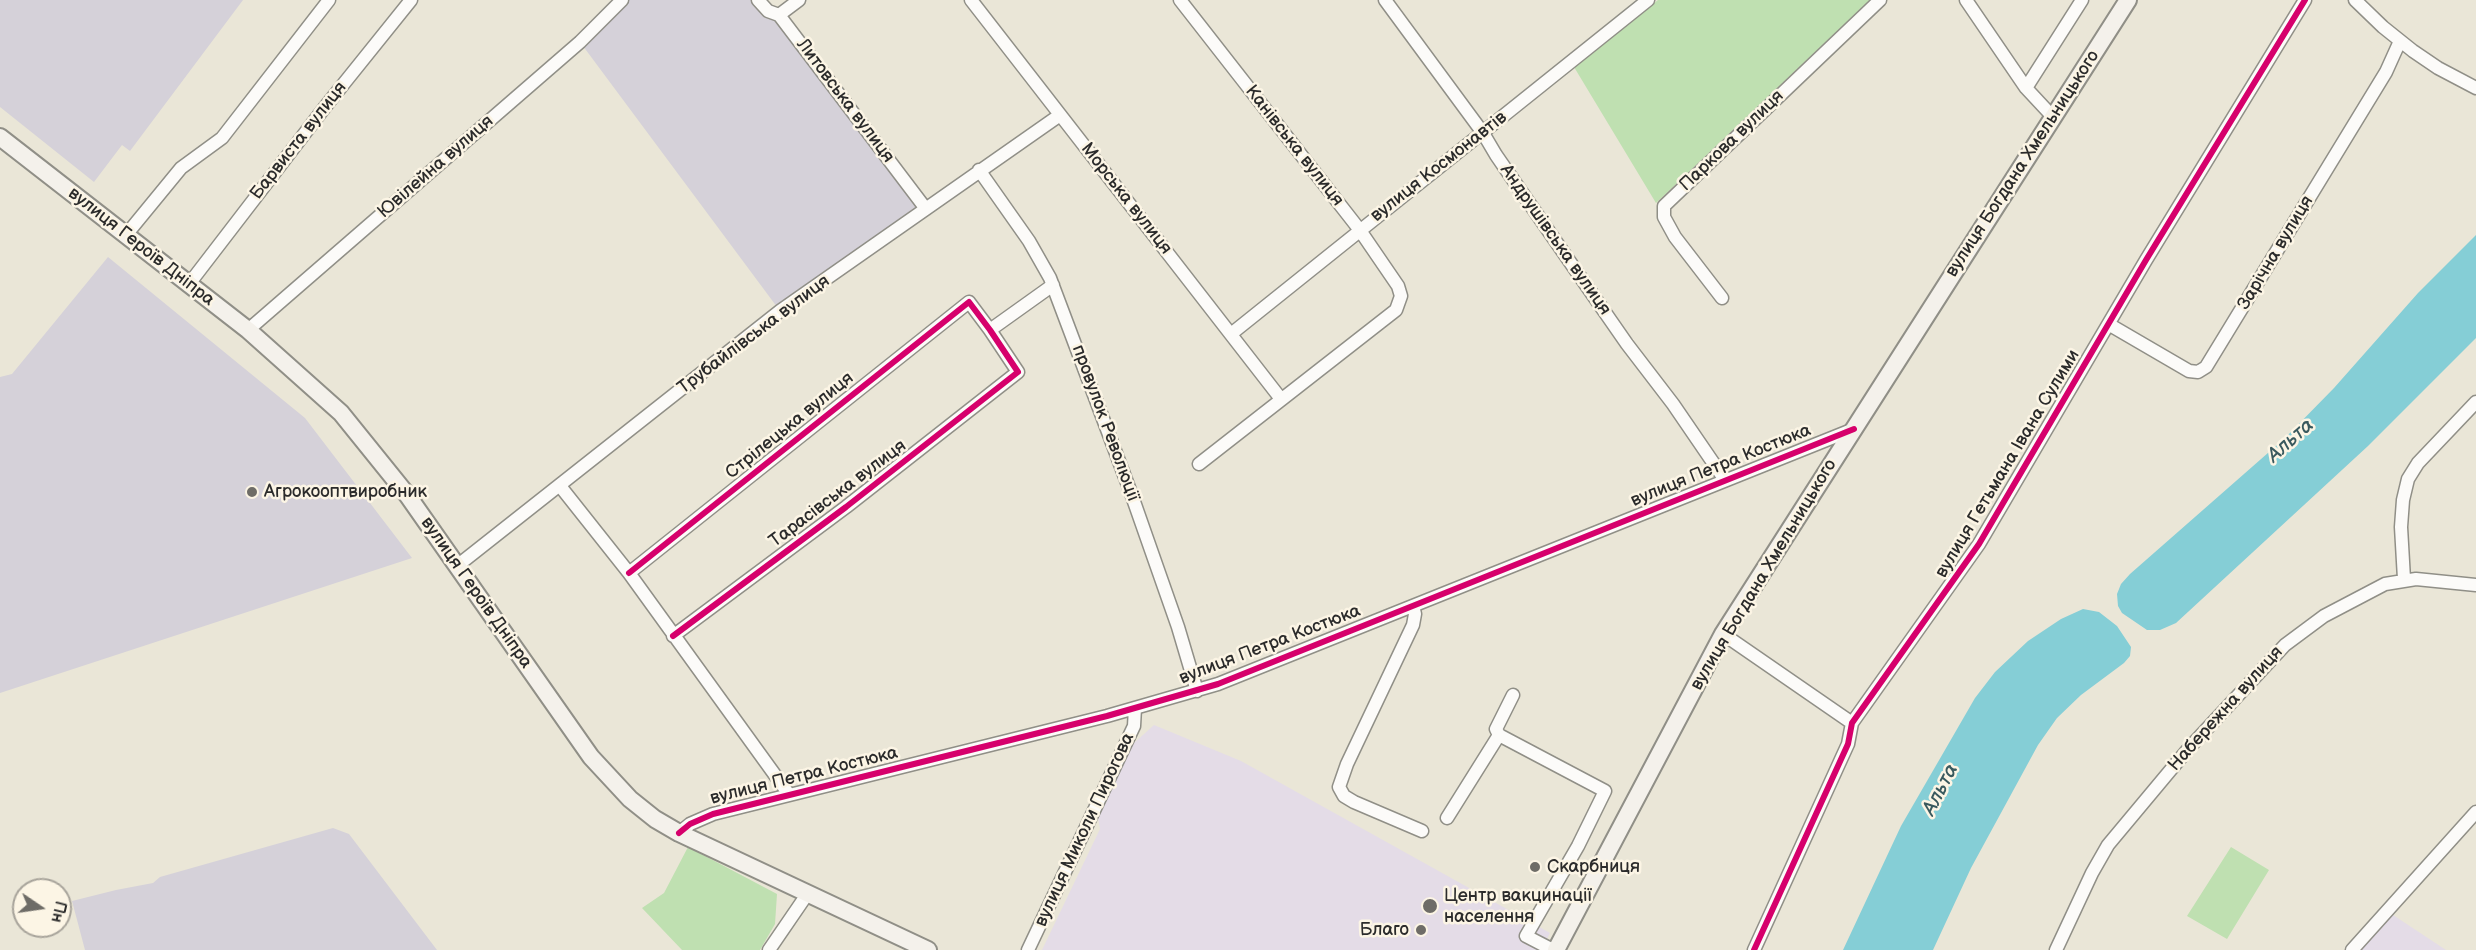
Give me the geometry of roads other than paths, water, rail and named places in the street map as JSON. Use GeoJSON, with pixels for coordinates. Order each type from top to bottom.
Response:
{"type":"FeatureCollection","features":[{"type":"Feature","properties":{"kind":"main road","name":"вулиця Богдана Хмельницького"},"geometry":{"type":"LineString","coordinates":[[1554,950],[1723,634],[2128,0]]}},
{"type":"Feature","properties":{"kind":"main road","name":"вулиця Героїв Дніпра"},"geometry":{"type":"LineString","coordinates":[[0,137],[248,330],[341,413],[408,496],[591,756],[647,813],[679,833],[928,950]]}},
{"type":"Feature","properties":{"kind":"street"},"geometry":{"type":"LineString","coordinates":[[126,235],[181,168],[222,138],[329,0]]}},
{"type":"Feature","properties":{"kind":"street","name":"Барвиста вулиця"},"geometry":{"type":"LineString","coordinates":[[189,284],[325,107],[411,0]]}},
{"type":"Feature","properties":{"kind":"street","name":"Ювілейна вулиця"},"geometry":{"type":"LineString","coordinates":[[248,330],[587,35],[622,0]]}},
{"type":"Feature","properties":{"kind":"street","name":"Литовська вулиця"},"geometry":{"type":"LineString","coordinates":[[758,0],[768,10],[779,15],[926,209]]}},
{"type":"Feature","properties":{"kind":"street"},"geometry":{"type":"LineString","coordinates":[[779,15],[799,0]]}},
{"type":"Feature","properties":{"kind":"street","name":"Морська вулиця"},"geometry":{"type":"LineString","coordinates":[[971,0],[1281,399]]}},
{"type":"Feature","properties":{"kind":"street","name":"Канівська вулиця"},"geometry":{"type":"LineString","coordinates":[[1180,0],[1359,229],[1398,286],[1401,296],[1396,310],[1281,399]]}},
{"type":"Feature","properties":{"kind":"street","name":"Андрушівська вулиця"},"geometry":{"type":"LineString","coordinates":[[1385,0],[1483,133],[1627,344],[1685,420],[1725,480]]}},
{"type":"Feature","properties":{"kind":"street","name":"вулиця Космонавтів"},"geometry":{"type":"LineString","coordinates":[[1231,334],[1359,229],[1648,0]]}},
{"type":"Feature","properties":{"kind":"street","name":"Паркова вулиця"},"geometry":{"type":"LineString","coordinates":[[1722,298],[1675,237],[1664,217],[1664,206],[1880,0]]}},
{"type":"Feature","properties":{"kind":"street"},"geometry":{"type":"LineString","coordinates":[[1966,0],[2026,88],[2053,117]]}},
{"type":"Feature","properties":{"kind":"street"},"geometry":{"type":"LineString","coordinates":[[2026,88],[2082,0]]}},
{"type":"Feature","properties":{"kind":"street","name":"вулиця Гетьмана Івана Сулими"},"geometry":{"type":"LineString","coordinates":[[1754,950],[1848,744],[1852,723],[1979,544],[2158,240],[2305,0]]}},
{"type":"Feature","properties":{"kind":"street"},"geometry":{"type":"LineString","coordinates":[[2355,0],[2400,41],[2438,68],[2476,88]]}},
{"type":"Feature","properties":{"kind":"street","name":"Зарічна вулиця"},"geometry":{"type":"LineString","coordinates":[[2110,325],[2189,371],[2198,372],[2206,368],[2386,72],[2400,41]]}},
{"type":"Feature","properties":{"kind":"street","name":"Трубайлівська вулиця"},"geometry":{"type":"LineString","coordinates":[[457,567],[780,311],[1060,115]]}},
{"type":"Feature","properties":{"kind":"street","name":"провулок Революції"},"geometry":{"type":"LineString","coordinates":[[980,170],[1029,241],[1053,285],[1139,516],[1178,627],[1197,691]]}},
{"type":"Feature","properties":{"kind":"street"},"geometry":{"type":"LineString","coordinates":[[990,330],[1053,285]]}},
{"type":"Feature","properties":{"kind":"street","name":"Стрілецька вулиця"},"geometry":{"type":"LineString","coordinates":[[629,573],[969,302],[990,330]]}},
{"type":"Feature","properties":{"kind":"street","name":"Тарасівська вулиця"},"geometry":{"type":"LineString","coordinates":[[674,636],[846,507],[1018,372],[990,330]]}},
{"type":"Feature","properties":{"kind":"street"},"geometry":{"type":"LineString","coordinates":[[1199,464],[1281,399]]}},
{"type":"Feature","properties":{"kind":"street"},"geometry":{"type":"LineString","coordinates":[[2404,579],[2401,527],[2403,500],[2408,479],[2418,463],[2476,402]]}},
{"type":"Feature","properties":{"kind":"street","name":"вулиця Петра Костюка"},"geometry":{"type":"LineString","coordinates":[[679,833],[706,816],[788,793],[1136,708],[1235,678],[1854,429]]}},
{"type":"Feature","properties":{"kind":"street"},"geometry":{"type":"LineString","coordinates":[[560,486],[629,573],[788,793]]}},
{"type":"Feature","properties":{"kind":"street","name":"Набережна вулиця"},"geometry":{"type":"LineString","coordinates":[[2056,950],[2092,873],[2108,845],[2188,747],[2284,645],[2324,616],[2376,588],[2404,579],[2476,585]]}},
{"type":"Feature","properties":{"kind":"street"},"geometry":{"type":"LineString","coordinates":[[1413,606],[1415,614],[1413,625],[1342,774],[1339,787],[1344,796],[1354,802],[1422,831]]}},
{"type":"Feature","properties":{"kind":"street"},"geometry":{"type":"LineString","coordinates":[[1723,634],[1852,723]]}},
{"type":"Feature","properties":{"kind":"street"},"geometry":{"type":"LineString","coordinates":[[1447,819],[1498,735],[1495,731],[1497,725],[1512,695]]}},
{"type":"Feature","properties":{"kind":"street","name":"вулиця Миколи Пирогова"},"geometry":{"type":"LineString","coordinates":[[1028,950],[1134,726],[1136,708]]}},
{"type":"Feature","properties":{"kind":"street","name":"вулиця Богдана Хмельницького"},"geometry":{"type":"LineString","coordinates":[[1498,735],[1605,791],[1581,839],[1526,936],[1554,950]]}},
{"type":"Feature","properties":{"kind":"street"},"geometry":{"type":"LineString","coordinates":[[2352,950],[2476,812]]}},
{"type":"Feature","properties":{"kind":"street"},"geometry":{"type":"LineString","coordinates":[[769,950],[808,893]]}},
{"type":"Feature","properties":{"kind":"water","name":"Альта"},"geometry":{"type":"Polygon","coordinates":[[[2476,235],[2476,338],[2368,446],[2176,623],[2160,630],[2147,630],[2122,613],[2118,606],[2117,594],[2121,584],[2130,574],[2285,438],[2334,388],[2418,293],[2476,235]]]}},
{"type":"Feature","properties":{"kind":"water","name":"Альта"},"geometry":{"type":"Polygon","coordinates":[[[2083,609],[2099,612],[2117,626],[2131,647],[2130,656],[2081,695],[2057,718],[2038,745],[1971,868],[1933,950],[1843,950],[1901,826],[1975,698],[1995,672],[2028,641],[2061,619],[2083,609]]]}},
{"type":"Feature","properties":{"kind":"place","name":"Агрокооптвиробник"},"geometry":{"type":"Point","coordinates":[252,492]}},
{"type":"Feature","properties":{"kind":"place","name":"Скарбниця"},"geometry":{"type":"Point","coordinates":[1535,867]}},
{"type":"Feature","properties":{"kind":"place","name":"Центр вакцинації населення"},"geometry":{"type":"Point","coordinates":[1430,906]}},
{"type":"Feature","properties":{"kind":"place","name":"Благо"},"geometry":{"type":"Point","coordinates":[1421,930]}}]}
